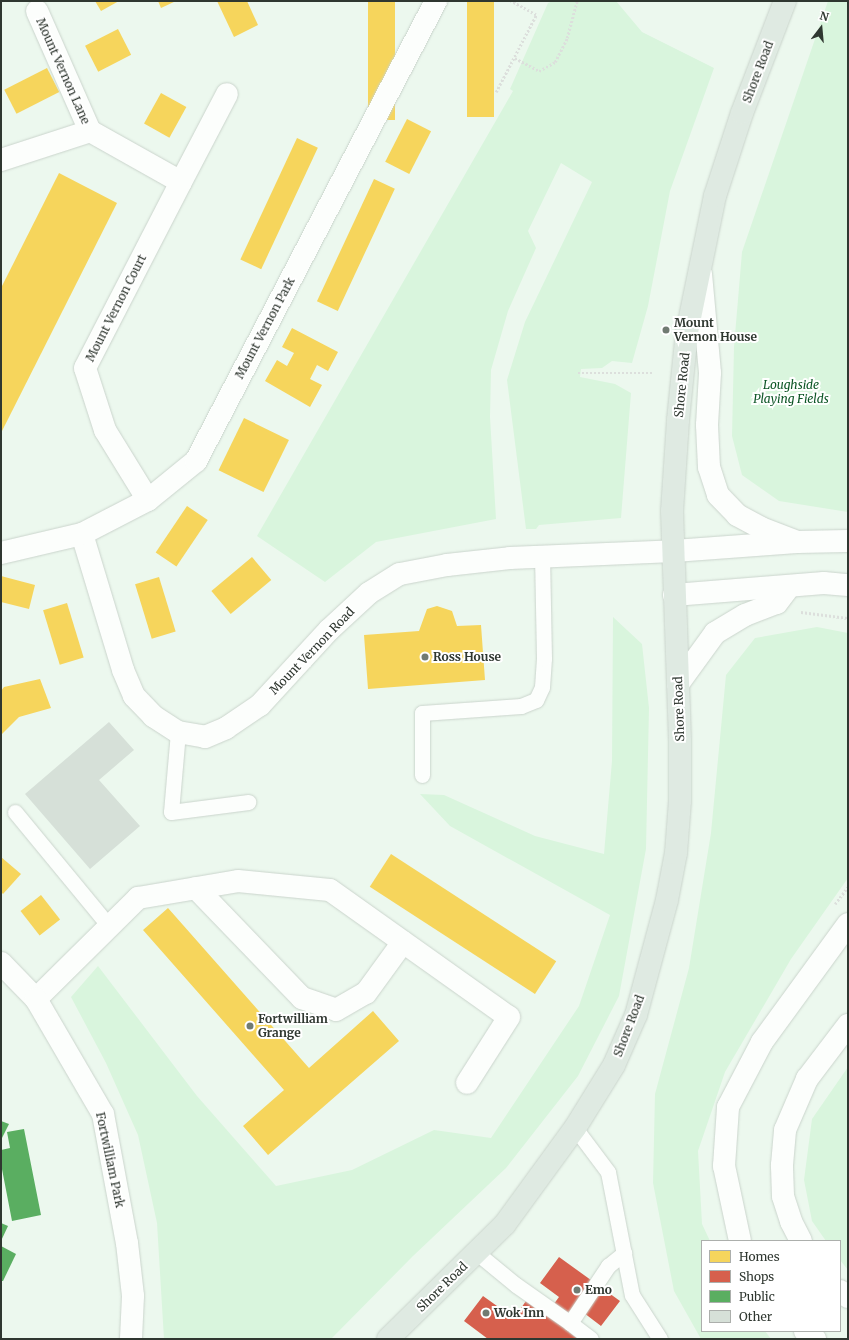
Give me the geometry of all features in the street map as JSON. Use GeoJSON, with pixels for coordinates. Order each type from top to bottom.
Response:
{"type":"FeatureCollection","features":[{"type":"Feature","properties":{"kind":"main road","name":"Shore Road"},"geometry":{"type":"LineString","coordinates":[[388,1339],[505,1224],[575,1128],[614,1065],[636,1015],[667,900],[676,853],[680,802],[678,684],[672,511],[678,420],[687,332],[700,260],[723,171],[785,1]]}},
{"type":"Feature","properties":{"kind":"street","name":"Mount Vernon Park"},"geometry":{"type":"LineString","coordinates":[[1,553],[82,534],[148,500],[196,461],[436,1]]}},
{"type":"Feature","properties":{"kind":"street","name":"Mount Vernon Lane"},"geometry":{"type":"LineString","coordinates":[[37,11],[90,131],[181,182]]}},
{"type":"Feature","properties":{"kind":"street"},"geometry":{"type":"LineString","coordinates":[[181,182],[227,94]]}},
{"type":"Feature","properties":{"kind":"street","name":"Mount Vernon Lane"},"geometry":{"type":"LineString","coordinates":[[1,160],[90,131]]}},
{"type":"Feature","properties":{"kind":"street","name":"Mount Vernon Court"},"geometry":{"type":"LineString","coordinates":[[148,500],[105,430],[85,368],[181,182]]}},
{"type":"Feature","properties":{"kind":"street"},"geometry":{"type":"LineString","coordinates":[[700,260],[710,373],[707,425],[709,467],[718,495],[737,515],[760,528],[797,542]]}},
{"type":"Feature","properties":{"kind":"street","name":"Mount Vernon Road"},"geometry":{"type":"LineString","coordinates":[[82,534],[123,670],[134,696],[153,716],[178,732],[205,737],[226,728],[260,705],[329,630],[369,594],[400,574],[447,565],[542,556],[674,551],[797,542],[848,541]]}},
{"type":"Feature","properties":{"kind":"street"},"geometry":{"type":"LineString","coordinates":[[674,595],[790,586],[848,585]]}},
{"type":"Feature","properties":{"kind":"street"},"geometry":{"type":"LineString","coordinates":[[678,684],[715,633],[745,615],[777,604],[790,586]]}},
{"type":"Feature","properties":{"kind":"street"},"geometry":{"type":"LineString","coordinates":[[36,999],[138,898],[238,880],[330,890],[509,1017],[467,1083]]}},
{"type":"Feature","properties":{"kind":"street"},"geometry":{"type":"LineString","coordinates":[[196,888],[302,998],[336,1010],[366,993],[403,942]]}},
{"type":"Feature","properties":{"kind":"street"},"geometry":{"type":"LineString","coordinates":[[740,1240],[724,1166],[728,1107],[762,1042],[848,924]]}},
{"type":"Feature","properties":{"kind":"street","name":"Fortwilliam Park"},"geometry":{"type":"LineString","coordinates":[[1,963],[36,999],[103,1114],[127,1243],[133,1296],[131,1339]]}},
{"type":"Feature","properties":{"kind":"street"},"geometry":{"type":"LineString","coordinates":[[800,1240],[791,1221],[783,1196],[782,1165],[785,1130],[807,1079],[848,1025]]}},
{"type":"Feature","properties":{"kind":"street"},"geometry":{"type":"LineString","coordinates":[[806,1332],[815,1339]]}},
{"type":"Feature","properties":{"kind":"lane"},"geometry":{"type":"LineString","coordinates":[[422,775],[422,714],[521,706],[536,700],[542,687],[544,658],[542,556]]}},
{"type":"Feature","properties":{"kind":"lane"},"geometry":{"type":"LineString","coordinates":[[178,732],[171,812],[248,802]]}},
{"type":"Feature","properties":{"kind":"lane"},"geometry":{"type":"LineString","coordinates":[[15,812],[109,926]]}},
{"type":"Feature","properties":{"kind":"lane"},"geometry":{"type":"LineString","coordinates":[[575,1128],[608,1172],[632,1295],[660,1339]]}},
{"type":"Feature","properties":{"kind":"lane"},"geometry":{"type":"LineString","coordinates":[[477,1253],[516,1286],[591,1339]]}},
{"type":"Feature","properties":{"kind":"lane"},"geometry":{"type":"LineString","coordinates":[[570,1323],[608,1266],[624,1253]]}},
{"type":"Feature","properties":{"kind":"path"},"geometry":{"type":"LineString","coordinates":[[496,92],[515,58],[536,14],[511,1]]}},
{"type":"Feature","properties":{"kind":"path"},"geometry":{"type":"LineString","coordinates":[[515,58],[539,71],[555,62],[567,38],[576,1]]}},
{"type":"Feature","properties":{"kind":"path"},"geometry":{"type":"LineString","coordinates":[[578,374],[652,373]]}},
{"type":"Feature","properties":{"kind":"green space"},"geometry":{"type":"Polygon","coordinates":[[[553,1],[616,1],[642,32],[714,68],[670,191],[648,306],[632,363],[612,361],[602,368],[581,369],[580,377],[615,384],[631,393],[621,518],[539,525],[536,529],[526,529],[507,380],[525,322],[592,182],[561,163],[528,231],[536,248],[508,311],[491,370],[490,417],[496,519],[376,542],[325,582],[257,536],[513,91],[510,89],[548,3],[553,1]]]}},
{"type":"Feature","properties":{"kind":"green space","name":"Loughside Playing Fields"},"geometry":{"type":"Polygon","coordinates":[[[828,1],[848,1],[848,512],[779,501],[742,475],[732,436],[734,347],[742,252],[828,1]]]}},
{"type":"Feature","properties":{"kind":"green space"},"geometry":{"type":"Polygon","coordinates":[[[613,617],[642,644],[649,708],[646,849],[619,996],[578,1076],[506,1168],[413,1256],[331,1339],[164,1339],[157,1223],[138,1135],[106,1063],[71,997],[98,966],[197,1096],[276,1186],[352,1170],[434,1130],[491,1138],[579,1006],[610,915],[450,826],[420,794],[444,795],[535,836],[604,854],[612,761],[613,617]]]}},
{"type":"Feature","properties":{"kind":"green space"},"geometry":{"type":"Polygon","coordinates":[[[817,627],[848,633],[848,878],[791,959],[725,1072],[698,1151],[702,1224],[710,1240],[701,1240],[701,1332],[766,1332],[771,1339],[701,1339],[674,1291],[653,1183],[655,1094],[689,968],[711,833],[726,675],[755,638],[817,627]]]}},
{"type":"Feature","properties":{"kind":"green space"},"geometry":{"type":"Polygon","coordinates":[[[848,1067],[848,1270],[841,1261],[841,1240],[825,1240],[812,1221],[804,1180],[812,1119],[848,1067]]]}},
{"type":"Feature","properties":{"kind":"building: Homes"},"geometry":{"type":"Polygon","coordinates":[[[95,1],[119,1],[101,11],[95,1]]]}},
{"type":"Feature","properties":{"kind":"building: Homes"},"geometry":{"type":"Polygon","coordinates":[[[158,1],[176,1],[161,8],[158,1]]]}},
{"type":"Feature","properties":{"kind":"building: Homes"},"geometry":{"type":"Polygon","coordinates":[[[217,1],[247,1],[258,25],[234,37],[217,1]]]}},
{"type":"Feature","properties":{"kind":"building: Homes"},"geometry":{"type":"Polygon","coordinates":[[[368,1],[395,1],[395,120],[368,120],[368,1]]]}},
{"type":"Feature","properties":{"kind":"building: Homes"},"geometry":{"type":"Polygon","coordinates":[[[467,1],[494,1],[494,117],[467,117],[467,1]]]}},
{"type":"Feature","properties":{"kind":"building: Homes"},"geometry":{"type":"Polygon","coordinates":[[[118,29],[131,55],[98,72],[85,46],[118,29]]]}},
{"type":"Feature","properties":{"kind":"building: Homes"},"geometry":{"type":"Polygon","coordinates":[[[47,68],[59,92],[16,114],[4,90],[47,68]]]}},
{"type":"Feature","properties":{"kind":"building: Homes"},"geometry":{"type":"Polygon","coordinates":[[[161,93],[186,107],[169,138],[144,124],[161,93]]]}},
{"type":"Feature","properties":{"kind":"building: Homes"},"geometry":{"type":"Polygon","coordinates":[[[407,119],[431,131],[409,174],[385,162],[407,119]]]}},
{"type":"Feature","properties":{"kind":"building: Homes"},"geometry":{"type":"Polygon","coordinates":[[[297,138],[318,148],[261,269],[240,259],[297,138]]]}},
{"type":"Feature","properties":{"kind":"building: Homes"},"geometry":{"type":"Polygon","coordinates":[[[59,173],[117,203],[1,433],[1,288],[59,173]]]}},
{"type":"Feature","properties":{"kind":"building: Homes"},"geometry":{"type":"Polygon","coordinates":[[[374,179],[395,189],[338,311],[317,301],[374,179]]]}},
{"type":"Feature","properties":{"kind":"building: Homes"},"geometry":{"type":"Polygon","coordinates":[[[292,328],[338,352],[328,371],[317,365],[310,379],[322,385],[310,407],[265,381],[277,360],[287,366],[294,353],[282,347],[292,328]]]}},
{"type":"Feature","properties":{"kind":"building: Homes"},"geometry":{"type":"Polygon","coordinates":[[[244,418],[289,440],[264,492],[219,470],[244,418]]]}},
{"type":"Feature","properties":{"kind":"building: Homes"},"geometry":{"type":"Polygon","coordinates":[[[187,506],[208,520],[176,566],[156,552],[187,506]]]}},
{"type":"Feature","properties":{"kind":"building: Homes"},"geometry":{"type":"Polygon","coordinates":[[[252,557],[271,580],[231,614],[211,591],[252,557]]]}},
{"type":"Feature","properties":{"kind":"building: Homes"},"geometry":{"type":"Polygon","coordinates":[[[1,576],[35,585],[29,609],[1,602],[1,576]]]}},
{"type":"Feature","properties":{"kind":"building: Homes"},"geometry":{"type":"Polygon","coordinates":[[[159,577],[176,632],[152,639],[135,584],[159,577]]]}},
{"type":"Feature","properties":{"kind":"building: Homes"},"geometry":{"type":"Polygon","coordinates":[[[67,603],[84,658],[60,665],[43,610],[67,603]]]}},
{"type":"Feature","properties":{"kind":"building: Homes","name":"Ross House"},"geometry":{"type":"Polygon","coordinates":[[[437,606],[452,611],[457,626],[481,625],[485,680],[368,689],[364,635],[419,631],[427,609],[437,606]]]}},
{"type":"Feature","properties":{"kind":"building: Homes"},"geometry":{"type":"Polygon","coordinates":[[[40,679],[51,708],[19,717],[1,735],[1,691],[4,687],[40,679]]]}},
{"type":"Feature","properties":{"kind":"building: Homes"},"geometry":{"type":"Polygon","coordinates":[[[391,854],[556,961],[535,994],[370,887],[391,854]]]}},
{"type":"Feature","properties":{"kind":"building: Homes"},"geometry":{"type":"Polygon","coordinates":[[[1,857],[21,874],[3,894],[1,892],[1,857]]]}},
{"type":"Feature","properties":{"kind":"building: Homes"},"geometry":{"type":"Polygon","coordinates":[[[41,895],[60,919],[40,935],[21,911],[41,895]]]}},
{"type":"Feature","properties":{"kind":"building: Homes","name":"Fortwilliam Grange"},"geometry":{"type":"Polygon","coordinates":[[[168,908],[309,1068],[373,1011],[399,1041],[268,1155],[243,1126],[284,1090],[143,930],[168,908]]]}},
{"type":"Feature","properties":{"kind":"building: Shops"},"geometry":{"type":"Polygon","coordinates":[[[559,1257],[620,1301],[601,1326],[584,1313],[569,1332],[578,1339],[488,1339],[464,1321],[483,1296],[514,1318],[526,1301],[545,1316],[559,1297],[540,1283],[559,1257]]]}},
{"type":"Feature","properties":{"kind":"building: Public"},"geometry":{"type":"Polygon","coordinates":[[[1,1121],[9,1124],[1,1140],[1,1121]]]}},
{"type":"Feature","properties":{"kind":"building: Public"},"geometry":{"type":"Polygon","coordinates":[[[24,1129],[41,1215],[12,1221],[1,1164],[1,1150],[10,1148],[7,1132],[24,1129]]]}},
{"type":"Feature","properties":{"kind":"building: Public"},"geometry":{"type":"Polygon","coordinates":[[[1,1223],[8,1226],[1,1241],[1,1223]]]}},
{"type":"Feature","properties":{"kind":"building: Public"},"geometry":{"type":"Polygon","coordinates":[[[1,1246],[16,1254],[3,1281],[1,1281],[1,1246]]]}},
{"type":"Feature","properties":{"kind":"building: Other"},"geometry":{"type":"Polygon","coordinates":[[[109,722],[134,750],[99,780],[140,826],[90,869],[25,794],[109,722]]]}},
{"type":"Feature","properties":{"kind":"place","name":"Mount Vernon House"},"geometry":{"type":"Point","coordinates":[666,330]}},
{"type":"Feature","properties":{"kind":"place","name":"Ross House"},"geometry":{"type":"Point","coordinates":[425,657]}},
{"type":"Feature","properties":{"kind":"place","name":"Fortwilliam Grange"},"geometry":{"type":"Point","coordinates":[250,1026]}},
{"type":"Feature","properties":{"kind":"place","name":"Emo"},"geometry":{"type":"Point","coordinates":[577,1290]}},
{"type":"Feature","properties":{"kind":"place","name":"Wok Inn"},"geometry":{"type":"Point","coordinates":[486,1313]}}]}
